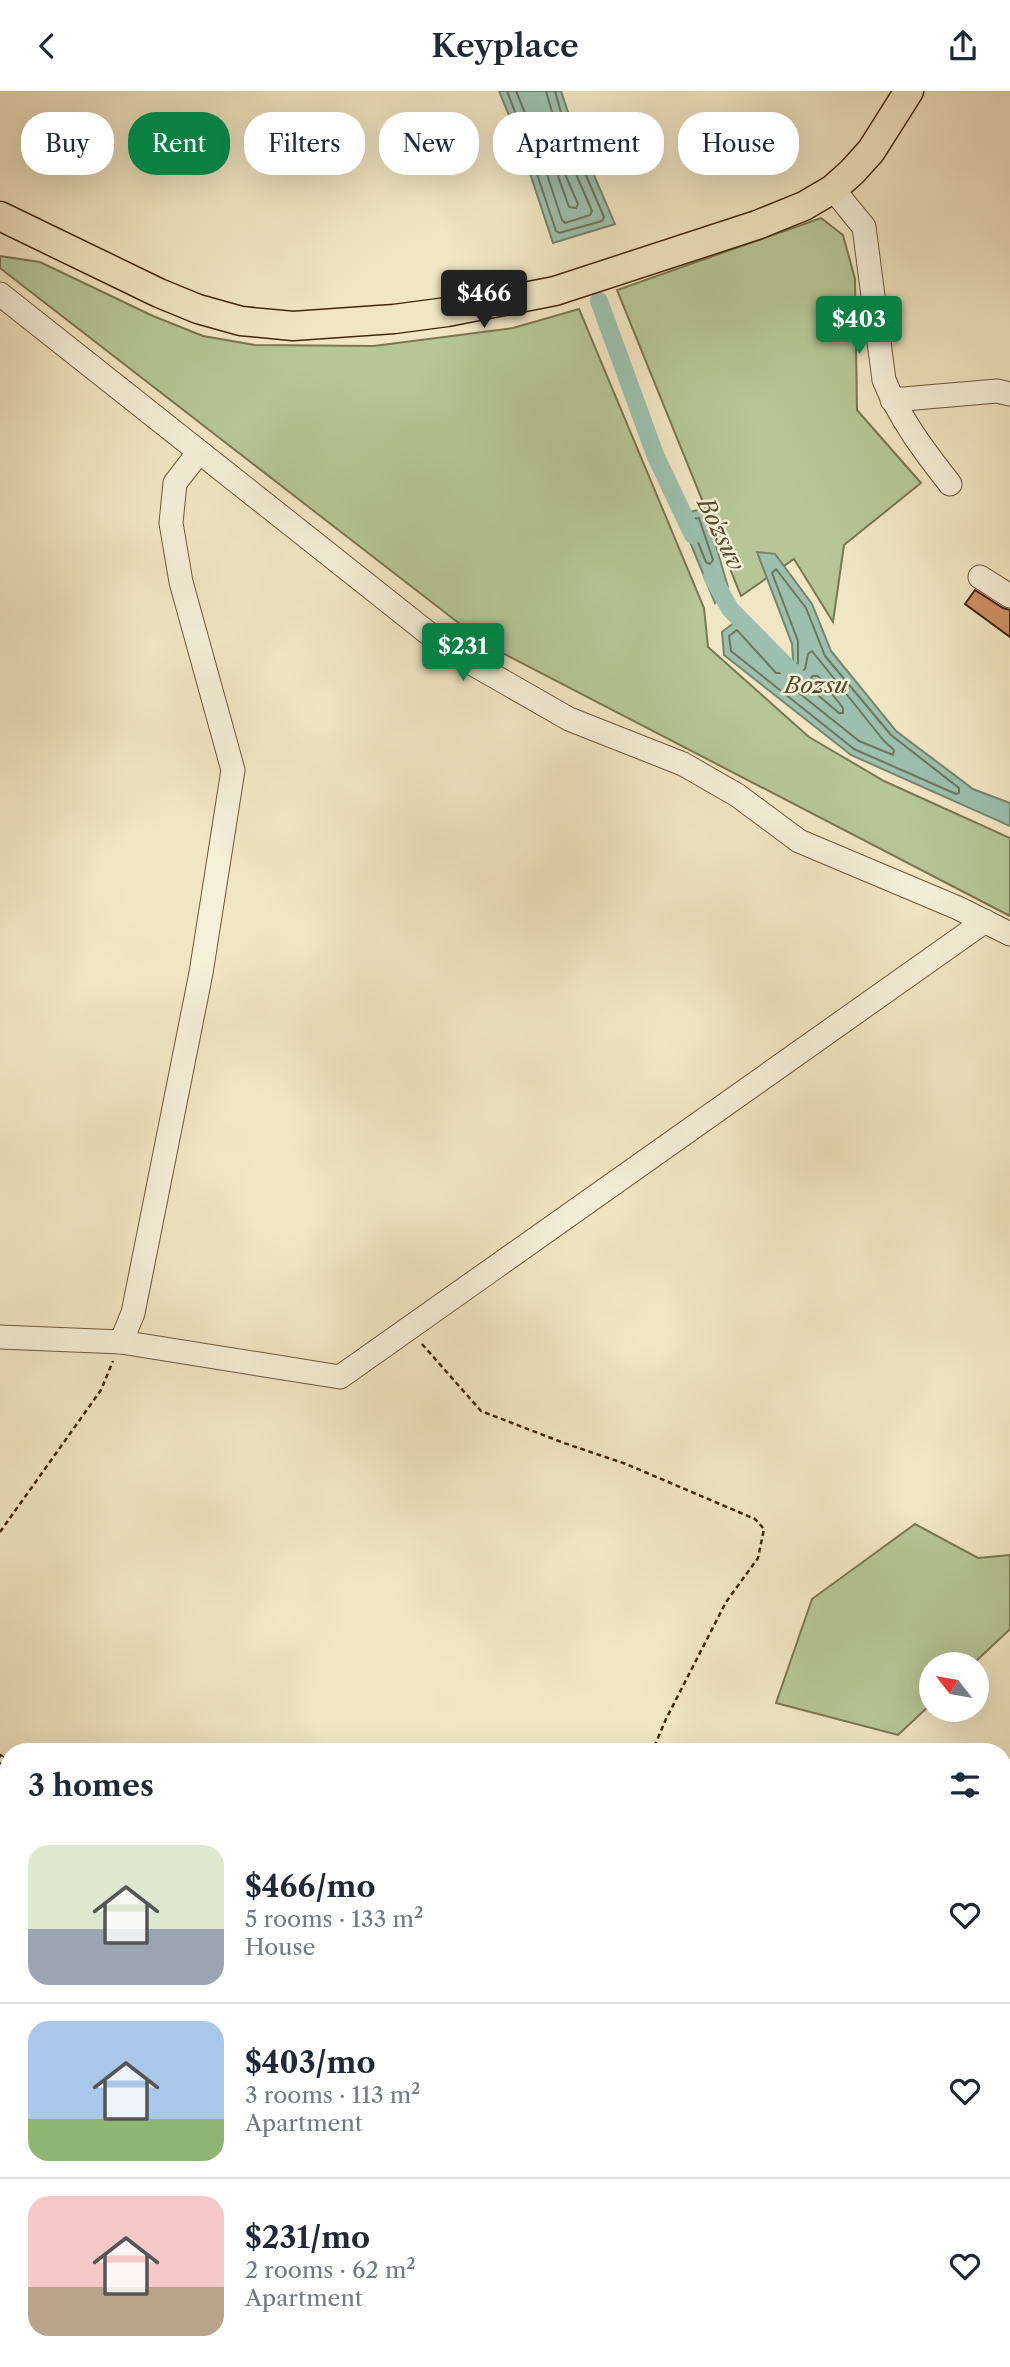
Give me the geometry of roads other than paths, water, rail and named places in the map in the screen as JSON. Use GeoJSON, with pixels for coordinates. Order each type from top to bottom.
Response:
{"type":"FeatureCollection","features":[{"type":"Feature","properties":{"kind":"main road"},"geometry":{"type":"LineString","coordinates":[[0,216],[159,293],[198,309],[241,321],[293,326],[394,319],[459,310],[555,291],[758,225],[804,206],[833,189],[871,152],[909,91]]}},
{"type":"Feature","properties":{"kind":"street"},"geometry":{"type":"LineString","coordinates":[[833,189],[864,227],[884,380],[892,400],[918,445],[950,484]]}},
{"type":"Feature","properties":{"kind":"street"},"geometry":{"type":"LineString","coordinates":[[0,294],[453,652],[569,719],[683,764],[737,795],[799,841],[1010,933]]}},
{"type":"Feature","properties":{"kind":"street"},"geometry":{"type":"LineString","coordinates":[[892,400],[998,391],[1010,394]]}},
{"type":"Feature","properties":{"kind":"street"},"geometry":{"type":"LineString","coordinates":[[121,1342],[133,1313],[201,973],[233,770],[181,582],[171,523],[175,483],[199,452]]}},
{"type":"Feature","properties":{"kind":"street"},"geometry":{"type":"LineString","coordinates":[[981,577],[1010,596]]}},
{"type":"Feature","properties":{"kind":"street"},"geometry":{"type":"LineString","coordinates":[[0,1337],[121,1342],[340,1377],[985,921]]}},
{"type":"Feature","properties":{"kind":"water"},"geometry":{"type":"Polygon","coordinates":[[[499,91],[561,91],[568,112],[508,112],[499,91]]]}},
{"type":"Feature","properties":{"kind":"water"},"geometry":{"type":"Polygon","coordinates":[[[531,175],[594,175],[615,224],[553,243],[531,175]]]}},
{"type":"Feature","properties":{"kind":"water"},"geometry":{"type":"Polygon","coordinates":[[[705,508],[728,587],[715,603],[679,515],[705,508]]]}},
{"type":"Feature","properties":{"kind":"water","name":"Bozsu"},"geometry":{"type":"Polygon","coordinates":[[[757,552],[775,554],[812,604],[831,651],[896,731],[973,789],[1010,803],[1010,826],[851,755],[724,655],[722,632],[739,619],[779,667],[793,660],[792,644],[757,552]]]}},
{"type":"Feature","properties":{"kind":"waterway","name":"Bo'zsuv"},"geometry":{"type":"LineString","coordinates":[[599,301],[656,457],[693,535]]}},
{"type":"Feature","properties":{"kind":"waterway","name":"Bo'zsuv"},"geometry":{"type":"LineString","coordinates":[[712,576],[730,609],[802,682]]}}]}
